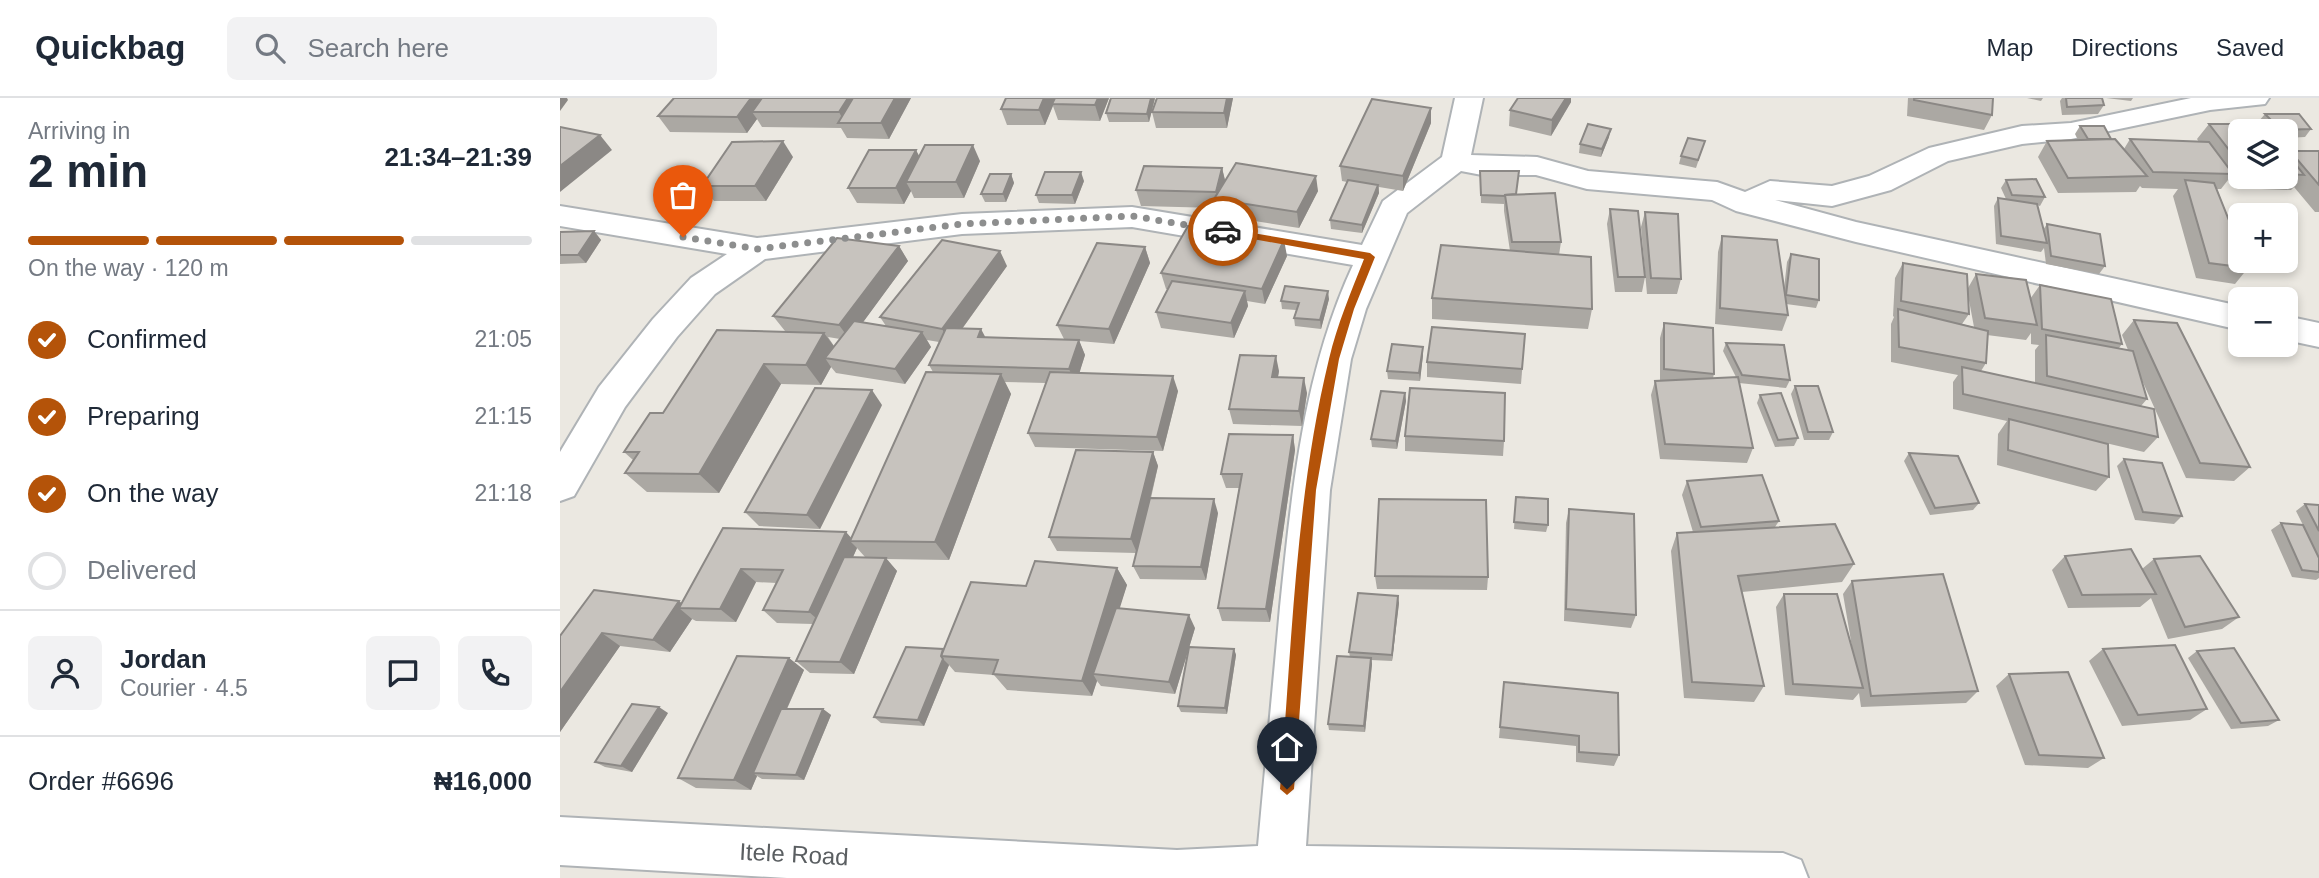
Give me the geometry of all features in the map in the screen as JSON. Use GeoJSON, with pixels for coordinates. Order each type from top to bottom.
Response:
{"type":"FeatureCollection","features":[{"type":"Feature","properties":{"kind":"street"},"geometry":{"type":"LineString","coordinates":[[1280,870],[1311,490],[1334,359],[1349,309],[1394,208],[1455,161],[1463,135],[1468,98]]}},
{"type":"Feature","properties":{"kind":"street"},"geometry":{"type":"LineString","coordinates":[[1747,204],[1770,190],[1832,196],[1880,183],[1939,154],[2022,135],[2071,131],[2210,102],[2255,98]]}},
{"type":"Feature","properties":{"kind":"street"},"geometry":{"type":"LineString","coordinates":[[1455,161],[1482,166],[1537,166],[1587,180],[1717,191],[1747,204],[1780,210],[1801,219],[2228,315]]}},
{"type":"Feature","properties":{"kind":"street"},"geometry":{"type":"LineString","coordinates":[[560,216],[757,249],[962,224],[1132,216],[1370,257]]}},
{"type":"Feature","properties":{"kind":"street"},"geometry":{"type":"LineString","coordinates":[[560,485],[612,397],[665,328],[703,286],[757,249]]}},
{"type":"Feature","properties":{"kind":"street"},"geometry":{"type":"LineString","coordinates":[[2298,331],[2319,335]]}},
{"type":"Feature","properties":{"kind":"street","name":"Itele Road"},"geometry":{"type":"LineString","coordinates":[[560,841],[1176,876],[1280,870],[1783,878]]}},
{"type":"Feature","properties":{"kind":"building"},"geometry":{"type":"Polygon","coordinates":[[[674,98],[751,98],[737,117],[658,116],[674,98]]]}},
{"type":"Feature","properties":{"kind":"building"},"geometry":{"type":"Polygon","coordinates":[[[762,98],[848,98],[839,112],[752,112],[762,98]]]}},
{"type":"Feature","properties":{"kind":"building"},"geometry":{"type":"Polygon","coordinates":[[[853,98],[895,98],[881,123],[838,123],[853,98]]]}},
{"type":"Feature","properties":{"kind":"building"},"geometry":{"type":"Polygon","coordinates":[[[1006,98],[1044,98],[1039,110],[1001,109],[1006,98]]]}},
{"type":"Feature","properties":{"kind":"building"},"geometry":{"type":"Polygon","coordinates":[[[1055,98],[1098,98],[1095,105],[1052,104],[1055,98]]]}},
{"type":"Feature","properties":{"kind":"building"},"geometry":{"type":"Polygon","coordinates":[[[1111,98],[1151,98],[1147,114],[1106,113],[1111,98]]]}},
{"type":"Feature","properties":{"kind":"building"},"geometry":{"type":"Polygon","coordinates":[[[1157,98],[1227,98],[1224,113],[1152,112],[1157,98]]]}},
{"type":"Feature","properties":{"kind":"building"},"geometry":{"type":"Polygon","coordinates":[[[1518,98],[1566,98],[1552,120],[1510,110],[1518,98]]]}},
{"type":"Feature","properties":{"kind":"building"},"geometry":{"type":"Polygon","coordinates":[[[1993,98],[1992,115],[1914,100],[1993,98]]]}},
{"type":"Feature","properties":{"kind":"building"},"geometry":{"type":"Polygon","coordinates":[[[2066,98],[2102,98],[2104,105],[2067,107],[2066,98]]]}},
{"type":"Feature","properties":{"kind":"building"},"geometry":{"type":"Polygon","coordinates":[[[1372,99],[1431,108],[1403,176],[1340,166],[1372,99]]]}},
{"type":"Feature","properties":{"kind":"building"},"geometry":{"type":"Polygon","coordinates":[[[2265,114],[2299,114],[2311,129],[2298,129],[2298,119],[2270,119],[2265,114]]]}},
{"type":"Feature","properties":{"kind":"building"},"geometry":{"type":"Polygon","coordinates":[[[1588,124],[1611,129],[1602,149],[1580,144],[1588,124]]]}},
{"type":"Feature","properties":{"kind":"building"},"geometry":{"type":"Polygon","coordinates":[[[2209,124],[2228,124],[2228,149],[2209,124]]]}},
{"type":"Feature","properties":{"kind":"building"},"geometry":{"type":"Polygon","coordinates":[[[2080,126],[2104,126],[2111,139],[2088,139],[2080,126]]]}},
{"type":"Feature","properties":{"kind":"building"},"geometry":{"type":"Polygon","coordinates":[[[560,127],[600,135],[560,166],[560,127]]]}},
{"type":"Feature","properties":{"kind":"building"},"geometry":{"type":"Polygon","coordinates":[[[1688,138],[1705,141],[1698,160],[1681,156],[1688,138]]]}},
{"type":"Feature","properties":{"kind":"building"},"geometry":{"type":"Polygon","coordinates":[[[2115,139],[2147,176],[2068,178],[2047,141],[2115,139]]]}},
{"type":"Feature","properties":{"kind":"building"},"geometry":{"type":"Polygon","coordinates":[[[2130,139],[2209,142],[2228,167],[2228,174],[2153,172],[2130,139]]]}},
{"type":"Feature","properties":{"kind":"building"},"geometry":{"type":"Polygon","coordinates":[[[783,141],[755,186],[702,186],[732,142],[783,141]]]}},
{"type":"Feature","properties":{"kind":"building"},"geometry":{"type":"Polygon","coordinates":[[[925,145],[973,145],[956,182],[906,182],[925,145]]]}},
{"type":"Feature","properties":{"kind":"building"},"geometry":{"type":"Polygon","coordinates":[[[869,150],[916,150],[896,188],[848,188],[869,150]]]}},
{"type":"Feature","properties":{"kind":"building"},"geometry":{"type":"Polygon","coordinates":[[[2298,151],[2319,151],[2319,185],[2298,160],[2298,151]]]}},
{"type":"Feature","properties":{"kind":"building"},"geometry":{"type":"Polygon","coordinates":[[[1236,163],[1316,176],[1297,212],[1214,199],[1236,163]]]}},
{"type":"Feature","properties":{"kind":"building"},"geometry":{"type":"Polygon","coordinates":[[[1144,166],[1222,168],[1216,192],[1136,190],[1144,166]]]}},
{"type":"Feature","properties":{"kind":"building"},"geometry":{"type":"Polygon","coordinates":[[[1480,171],[1519,171],[1516,194],[1481,195],[1480,171]]]}},
{"type":"Feature","properties":{"kind":"building"},"geometry":{"type":"Polygon","coordinates":[[[1045,172],[1081,172],[1072,195],[1036,195],[1045,172]]]}},
{"type":"Feature","properties":{"kind":"building"},"geometry":{"type":"Polygon","coordinates":[[[990,174],[1011,174],[1003,194],[981,194],[990,174]]]}},
{"type":"Feature","properties":{"kind":"building"},"geometry":{"type":"Polygon","coordinates":[[[2036,179],[2045,197],[2012,195],[2006,180],[2036,179]]]}},
{"type":"Feature","properties":{"kind":"building"},"geometry":{"type":"Polygon","coordinates":[[[1348,180],[1378,185],[1362,225],[1330,220],[1348,180]]]}},
{"type":"Feature","properties":{"kind":"building"},"geometry":{"type":"Polygon","coordinates":[[[2185,180],[2214,183],[2228,218],[2228,265],[2209,263],[2185,180]]]}},
{"type":"Feature","properties":{"kind":"building"},"geometry":{"type":"Polygon","coordinates":[[[1555,193],[1561,242],[1512,242],[1505,195],[1555,193]]]}},
{"type":"Feature","properties":{"kind":"building"},"geometry":{"type":"Polygon","coordinates":[[[1998,198],[2037,204],[2047,243],[2001,236],[1998,198]]]}},
{"type":"Feature","properties":{"kind":"building"},"geometry":{"type":"Polygon","coordinates":[[[1610,209],[1638,211],[1645,277],[1618,277],[1610,209]]]}},
{"type":"Feature","properties":{"kind":"building"},"geometry":{"type":"Polygon","coordinates":[[[1645,212],[1678,214],[1681,279],[1651,278],[1645,212]]]}},
{"type":"Feature","properties":{"kind":"building"},"geometry":{"type":"Polygon","coordinates":[[[2047,224],[2100,234],[2105,266],[2051,256],[2047,224]]]}},
{"type":"Feature","properties":{"kind":"building"},"geometry":{"type":"Polygon","coordinates":[[[1188,226],[1284,240],[1262,289],[1161,273],[1188,226]]]}},
{"type":"Feature","properties":{"kind":"building"},"geometry":{"type":"Polygon","coordinates":[[[594,231],[578,255],[560,255],[560,232],[594,231]]]}},
{"type":"Feature","properties":{"kind":"building"},"geometry":{"type":"Polygon","coordinates":[[[1722,236],[1777,240],[1788,315],[1720,308],[1722,236]]]}},
{"type":"Feature","properties":{"kind":"building"},"geometry":{"type":"Polygon","coordinates":[[[837,238],[899,246],[839,325],[773,316],[837,238]]]}},
{"type":"Feature","properties":{"kind":"building"},"geometry":{"type":"Polygon","coordinates":[[[942,240],[1000,251],[942,329],[880,317],[942,240]]]}},
{"type":"Feature","properties":{"kind":"building"},"geometry":{"type":"Polygon","coordinates":[[[1097,243],[1145,247],[1109,329],[1057,325],[1097,243]]]}},
{"type":"Feature","properties":{"kind":"building"},"geometry":{"type":"Polygon","coordinates":[[[1441,245],[1591,257],[1592,309],[1432,298],[1441,245]]]}},
{"type":"Feature","properties":{"kind":"building"},"geometry":{"type":"Polygon","coordinates":[[[1791,254],[1819,259],[1819,300],[1786,295],[1791,254]]]}},
{"type":"Feature","properties":{"kind":"building"},"geometry":{"type":"Polygon","coordinates":[[[1903,263],[1967,274],[1969,314],[1901,301],[1903,263]]]}},
{"type":"Feature","properties":{"kind":"building"},"geometry":{"type":"Polygon","coordinates":[[[1976,274],[2026,280],[2037,325],[1985,318],[1976,274]]]}},
{"type":"Feature","properties":{"kind":"building"},"geometry":{"type":"Polygon","coordinates":[[[1172,281],[1245,291],[1231,323],[1156,312],[1172,281]]]}},
{"type":"Feature","properties":{"kind":"building"},"geometry":{"type":"Polygon","coordinates":[[[2040,285],[2111,299],[2122,344],[2042,329],[2040,285]]]}},
{"type":"Feature","properties":{"kind":"building"},"geometry":{"type":"Polygon","coordinates":[[[1285,286],[1328,291],[1320,320],[1294,318],[1299,303],[1281,301],[1285,286]]]}},
{"type":"Feature","properties":{"kind":"building"},"geometry":{"type":"Polygon","coordinates":[[[1898,309],[1988,331],[1986,363],[1899,347],[1898,309]]]}},
{"type":"Feature","properties":{"kind":"building"},"geometry":{"type":"Polygon","coordinates":[[[2134,320],[2177,323],[2250,467],[2200,463],[2134,320]]]}},
{"type":"Feature","properties":{"kind":"building"},"geometry":{"type":"Polygon","coordinates":[[[854,321],[922,332],[895,369],[825,358],[854,321]]]}},
{"type":"Feature","properties":{"kind":"building"},"geometry":{"type":"Polygon","coordinates":[[[1664,323],[1713,328],[1714,374],[1664,369],[1664,323]]]}},
{"type":"Feature","properties":{"kind":"building"},"geometry":{"type":"Polygon","coordinates":[[[1432,327],[1525,334],[1522,369],[1427,362],[1432,327]]]}},
{"type":"Feature","properties":{"kind":"building"},"geometry":{"type":"Polygon","coordinates":[[[946,328],[981,329],[978,337],[1079,340],[1069,369],[929,365],[946,328]]]}},
{"type":"Feature","properties":{"kind":"building"},"geometry":{"type":"Polygon","coordinates":[[[717,330],[824,333],[806,365],[764,364],[699,474],[625,473],[639,452],[624,452],[650,413],[663,413],[717,330]]]}},
{"type":"Feature","properties":{"kind":"building"},"geometry":{"type":"Polygon","coordinates":[[[2046,335],[2133,351],[2147,399],[2047,376],[2046,335]]]}},
{"type":"Feature","properties":{"kind":"building"},"geometry":{"type":"Polygon","coordinates":[[[1726,343],[1784,345],[1790,380],[1742,375],[1726,343]]]}},
{"type":"Feature","properties":{"kind":"building"},"geometry":{"type":"Polygon","coordinates":[[[1392,344],[1423,347],[1419,373],[1387,371],[1392,344]]]}},
{"type":"Feature","properties":{"kind":"building"},"geometry":{"type":"Polygon","coordinates":[[[1240,355],[1276,356],[1272,377],[1304,378],[1299,411],[1229,409],[1240,355]]]}},
{"type":"Feature","properties":{"kind":"building"},"geometry":{"type":"Polygon","coordinates":[[[1962,367],[2154,409],[2158,437],[1963,394],[1962,367]]]}},
{"type":"Feature","properties":{"kind":"building"},"geometry":{"type":"Polygon","coordinates":[[[926,372],[1001,374],[935,542],[850,541],[926,372]]]}},
{"type":"Feature","properties":{"kind":"building"},"geometry":{"type":"Polygon","coordinates":[[[1050,372],[1173,376],[1157,437],[1028,433],[1050,372]]]}},
{"type":"Feature","properties":{"kind":"building"},"geometry":{"type":"Polygon","coordinates":[[[1738,377],[1753,448],[1665,444],[1655,381],[1738,377]]]}},
{"type":"Feature","properties":{"kind":"building"},"geometry":{"type":"Polygon","coordinates":[[[1795,386],[1818,386],[1833,432],[1808,432],[1795,386]]]}},
{"type":"Feature","properties":{"kind":"building"},"geometry":{"type":"Polygon","coordinates":[[[815,388],[872,390],[807,515],[745,512],[815,388]]]}},
{"type":"Feature","properties":{"kind":"building"},"geometry":{"type":"Polygon","coordinates":[[[1410,388],[1505,393],[1504,441],[1405,436],[1410,388]]]}},
{"type":"Feature","properties":{"kind":"building"},"geometry":{"type":"Polygon","coordinates":[[[1381,391],[1405,393],[1396,441],[1371,439],[1381,391]]]}},
{"type":"Feature","properties":{"kind":"building"},"geometry":{"type":"Polygon","coordinates":[[[1781,393],[1798,438],[1778,440],[1760,395],[1781,393]]]}},
{"type":"Feature","properties":{"kind":"building"},"geometry":{"type":"Polygon","coordinates":[[[2009,419],[2108,444],[2109,477],[2008,450],[2009,419]]]}},
{"type":"Feature","properties":{"kind":"building"},"geometry":{"type":"Polygon","coordinates":[[[1229,434],[1293,435],[1266,609],[1218,608],[1242,474],[1221,474],[1229,434]]]}},
{"type":"Feature","properties":{"kind":"building"},"geometry":{"type":"Polygon","coordinates":[[[1076,450],[1153,452],[1131,539],[1049,537],[1076,450]]]}},
{"type":"Feature","properties":{"kind":"building"},"geometry":{"type":"Polygon","coordinates":[[[1909,453],[1958,456],[1979,503],[1935,508],[1909,453]]]}},
{"type":"Feature","properties":{"kind":"building"},"geometry":{"type":"Polygon","coordinates":[[[2124,459],[2162,463],[2182,516],[2143,512],[2124,459]]]}},
{"type":"Feature","properties":{"kind":"building"},"geometry":{"type":"Polygon","coordinates":[[[1762,475],[1779,521],[1701,527],[1687,481],[1762,475]]]}},
{"type":"Feature","properties":{"kind":"building"},"geometry":{"type":"Polygon","coordinates":[[[1516,497],[1548,499],[1548,525],[1514,522],[1516,497]]]}},
{"type":"Feature","properties":{"kind":"building"},"geometry":{"type":"Polygon","coordinates":[[[1150,498],[1214,499],[1201,567],[1133,566],[1150,498]]]}},
{"type":"Feature","properties":{"kind":"building"},"geometry":{"type":"Polygon","coordinates":[[[1379,499],[1486,500],[1488,577],[1375,576],[1379,499]]]}},
{"type":"Feature","properties":{"kind":"building"},"geometry":{"type":"Polygon","coordinates":[[[2305,504],[2319,505],[2319,531],[2305,504]]]}},
{"type":"Feature","properties":{"kind":"building"},"geometry":{"type":"Polygon","coordinates":[[[1569,509],[1634,514],[1636,615],[1566,609],[1569,509]]]}},
{"type":"Feature","properties":{"kind":"building"},"geometry":{"type":"Polygon","coordinates":[[[2281,523],[2303,525],[2319,558],[2319,572],[2302,570],[2281,523]]]}},
{"type":"Feature","properties":{"kind":"building"},"geometry":{"type":"Polygon","coordinates":[[[1835,524],[1854,564],[1738,576],[1764,686],[1692,682],[1677,533],[1835,524]]]}},
{"type":"Feature","properties":{"kind":"building"},"geometry":{"type":"Polygon","coordinates":[[[723,528],[846,532],[809,612],[763,610],[783,570],[741,569],[720,609],[679,608],[723,528]]]}},
{"type":"Feature","properties":{"kind":"building"},"geometry":{"type":"Polygon","coordinates":[[[2131,549],[2156,594],[2082,595],[2065,556],[2131,549]]]}},
{"type":"Feature","properties":{"kind":"building"},"geometry":{"type":"Polygon","coordinates":[[[2200,556],[2239,617],[2185,627],[2154,559],[2200,556]]]}},
{"type":"Feature","properties":{"kind":"building"},"geometry":{"type":"Polygon","coordinates":[[[844,557],[886,558],[840,662],[796,661],[844,557]]]}},
{"type":"Feature","properties":{"kind":"building"},"geometry":{"type":"Polygon","coordinates":[[[1035,561],[1117,568],[1082,681],[993,674],[998,660],[941,656],[971,582],[1026,586],[1035,561]]]}},
{"type":"Feature","properties":{"kind":"building"},"geometry":{"type":"Polygon","coordinates":[[[1943,574],[1978,691],[1871,696],[1852,581],[1943,574]]]}},
{"type":"Feature","properties":{"kind":"building"},"geometry":{"type":"Polygon","coordinates":[[[594,590],[679,601],[653,640],[602,633],[560,692],[560,636],[594,590]]]}},
{"type":"Feature","properties":{"kind":"building"},"geometry":{"type":"Polygon","coordinates":[[[1358,593],[1398,596],[1392,655],[1349,652],[1358,593]]]}},
{"type":"Feature","properties":{"kind":"building"},"geometry":{"type":"Polygon","coordinates":[[[1784,594],[1837,594],[1863,688],[1793,684],[1784,594]]]}},
{"type":"Feature","properties":{"kind":"building"},"geometry":{"type":"Polygon","coordinates":[[[1116,608],[1189,615],[1169,682],[1093,674],[1116,608]]]}},
{"type":"Feature","properties":{"kind":"building"},"geometry":{"type":"Polygon","coordinates":[[[2175,645],[2207,709],[2138,715],[2103,649],[2175,645]]]}},
{"type":"Feature","properties":{"kind":"building"},"geometry":{"type":"Polygon","coordinates":[[[906,647],[943,649],[943,659],[918,720],[874,717],[906,647]]]}},
{"type":"Feature","properties":{"kind":"building"},"geometry":{"type":"Polygon","coordinates":[[[1189,647],[1234,649],[1225,708],[1178,706],[1189,647]]]}},
{"type":"Feature","properties":{"kind":"building"},"geometry":{"type":"Polygon","coordinates":[[[2234,648],[2279,720],[2241,723],[2197,651],[2234,648]]]}},
{"type":"Feature","properties":{"kind":"building"},"geometry":{"type":"Polygon","coordinates":[[[737,656],[789,658],[734,780],[678,778],[737,656]]]}},
{"type":"Feature","properties":{"kind":"building"},"geometry":{"type":"Polygon","coordinates":[[[1337,656],[1371,658],[1364,726],[1328,724],[1337,656]]]}},
{"type":"Feature","properties":{"kind":"building"},"geometry":{"type":"Polygon","coordinates":[[[2068,672],[2104,758],[2039,755],[2009,674],[2068,672]]]}},
{"type":"Feature","properties":{"kind":"building"},"geometry":{"type":"Polygon","coordinates":[[[1504,682],[1618,693],[1619,755],[1579,752],[1579,736],[1500,727],[1504,682]]]}},
{"type":"Feature","properties":{"kind":"building"},"geometry":{"type":"Polygon","coordinates":[[[632,704],[659,707],[621,766],[595,762],[632,704]]]}},
{"type":"Feature","properties":{"kind":"building"},"geometry":{"type":"Polygon","coordinates":[[[781,709],[823,709],[796,775],[753,773],[781,709]]]}},
{"type":"Feature","properties":{"kind":"way so far"},"geometry":{"type":"LineString","coordinates":[[683,237],[757,249],[962,224],[1132,216],[1223,231]]}},
{"type":"Feature","properties":{"kind":"route"},"geometry":{"type":"LineString","coordinates":[[1223,231],[1370,257],[1349,309],[1334,359],[1311,490],[1287,789]]}}]}
